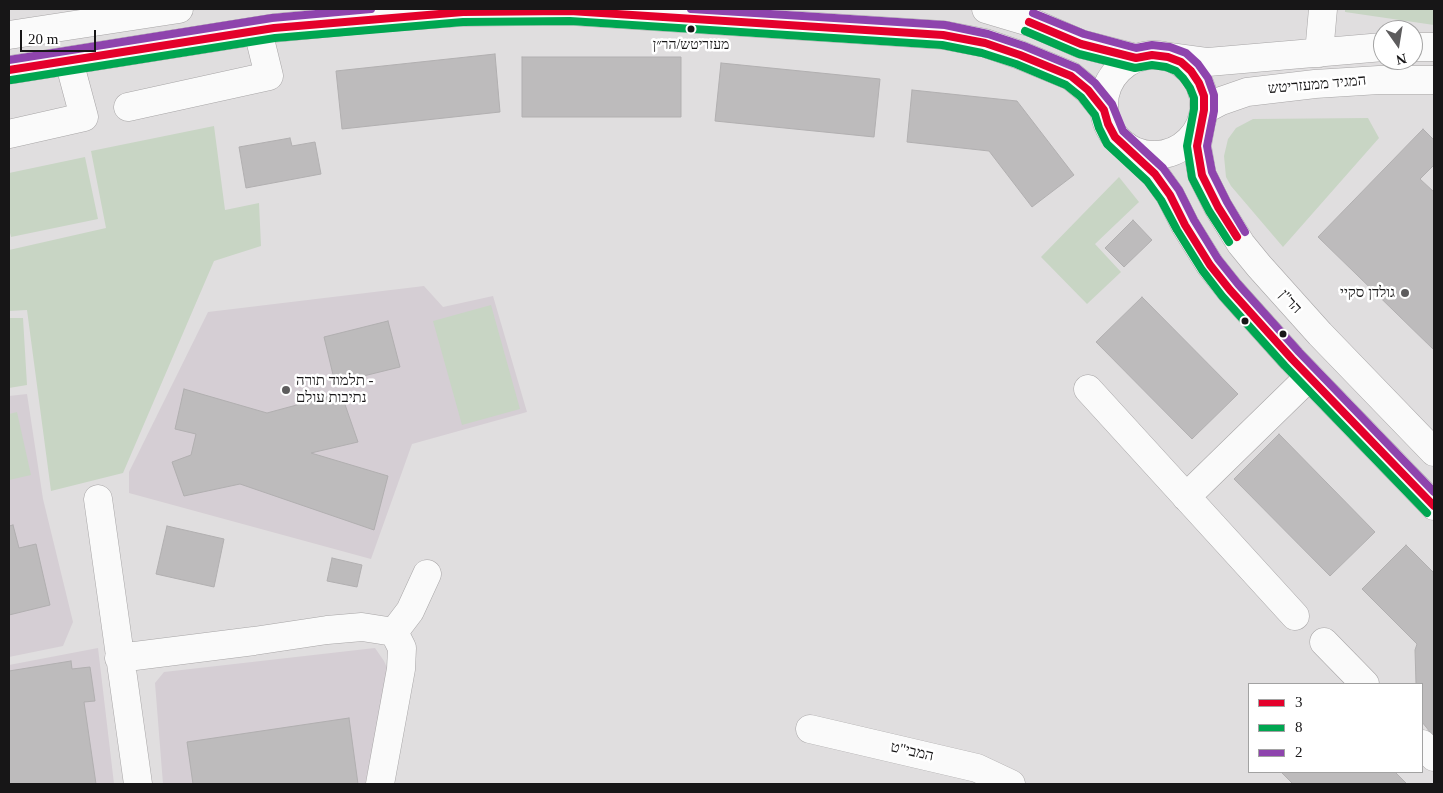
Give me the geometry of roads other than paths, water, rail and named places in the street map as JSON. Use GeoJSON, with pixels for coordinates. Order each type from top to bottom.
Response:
{"type":"FeatureCollection","features":[{"type":"Feature","properties":{"kind":"street"},"geometry":{"type":"LineString","coordinates":[[9,36],[179,9]]}},
{"type":"Feature","properties":{"kind":"street"},"geometry":{"type":"LineString","coordinates":[[986,9],[1032,23],[1081,44],[1136,58]]}},
{"type":"Feature","properties":{"kind":"street"},"geometry":{"type":"LineString","coordinates":[[1319,53],[1322,9]]}},
{"type":"Feature","properties":{"kind":"street"},"geometry":{"type":"LineString","coordinates":[[9,70],[258,31],[379,18],[463,12],[570,10],[943,35],[985,43],[1070,76],[1088,90],[1104,110]]}},
{"type":"Feature","properties":{"kind":"street"},"geometry":{"type":"LineString","coordinates":[[128,107],[269,76],[258,31]]}},
{"type":"Feature","properties":{"kind":"street","name":"המגיד ממעזריטש"},"geometry":{"type":"LineString","coordinates":[[1168,57],[1208,62],[1373,48]]}},
{"type":"Feature","properties":{"kind":"street"},"geometry":{"type":"LineString","coordinates":[[1126,146],[1140,152],[1154,154],[1169,152],[1182,146],[1193,136],[1202,116],[1204,96],[1192,71],[1181,62],[1168,57],[1152,55],[1136,58],[1122,66],[1111,79],[1105,94],[1104,110],[1108,124],[1116,136],[1126,146],[1156,174],[1210,265],[1230,290],[1310,377],[1434,506]]}},
{"type":"Feature","properties":{"kind":"street"},"geometry":{"type":"LineString","coordinates":[[9,134],[84,117],[69,61]]}},
{"type":"Feature","properties":{"kind":"street","name":"המגיד ממעזריטש"},"geometry":{"type":"LineString","coordinates":[[1202,116],[1221,101],[1247,92],[1315,84],[1379,80],[1434,80]]}},
{"type":"Feature","properties":{"kind":"street","name":"הר\"ן"},"geometry":{"type":"LineString","coordinates":[[1202,116],[1197,146],[1202,175],[1218,207],[1241,244],[1320,334],[1434,452]]}},
{"type":"Feature","properties":{"kind":"street"},"geometry":{"type":"LineString","coordinates":[[1186,497],[1310,377]]}},
{"type":"Feature","properties":{"kind":"street"},"geometry":{"type":"LineString","coordinates":[[1088,390],[1294,616]]}},
{"type":"Feature","properties":{"kind":"street"},"geometry":{"type":"LineString","coordinates":[[98,499],[138,784]]}},
{"type":"Feature","properties":{"kind":"street"},"geometry":{"type":"LineString","coordinates":[[394,632],[410,611],[427,574]]}},
{"type":"Feature","properties":{"kind":"street"},"geometry":{"type":"LineString","coordinates":[[119,658],[327,630],[362,627],[394,632]]}},
{"type":"Feature","properties":{"kind":"street"},"geometry":{"type":"LineString","coordinates":[[380,784],[401,669],[402,648],[394,632]]}},
{"type":"Feature","properties":{"kind":"street"},"geometry":{"type":"LineString","coordinates":[[1324,642],[1364,683]]}},
{"type":"Feature","properties":{"kind":"street","name":"המבי\"ט"},"geometry":{"type":"LineString","coordinates":[[810,729],[977,768],[1011,784]]}},
{"type":"Feature","properties":{"kind":"street"},"geometry":{"type":"LineString","coordinates":[[1423,745],[1434,758]]}},
{"type":"Feature","properties":{"kind":"place","name":"מעזריטש/הר״ן"},"geometry":{"type":"Point","coordinates":[691,29]}},
{"type":"Feature","properties":{"kind":"place","name":"גולדן סקיי"},"geometry":{"type":"Point","coordinates":[1405,293]}},
{"type":"Feature","properties":{"kind":"place","name":"תלמוד תורה - נתיבות עולם"},"geometry":{"type":"Point","coordinates":[286,390]}}]}
